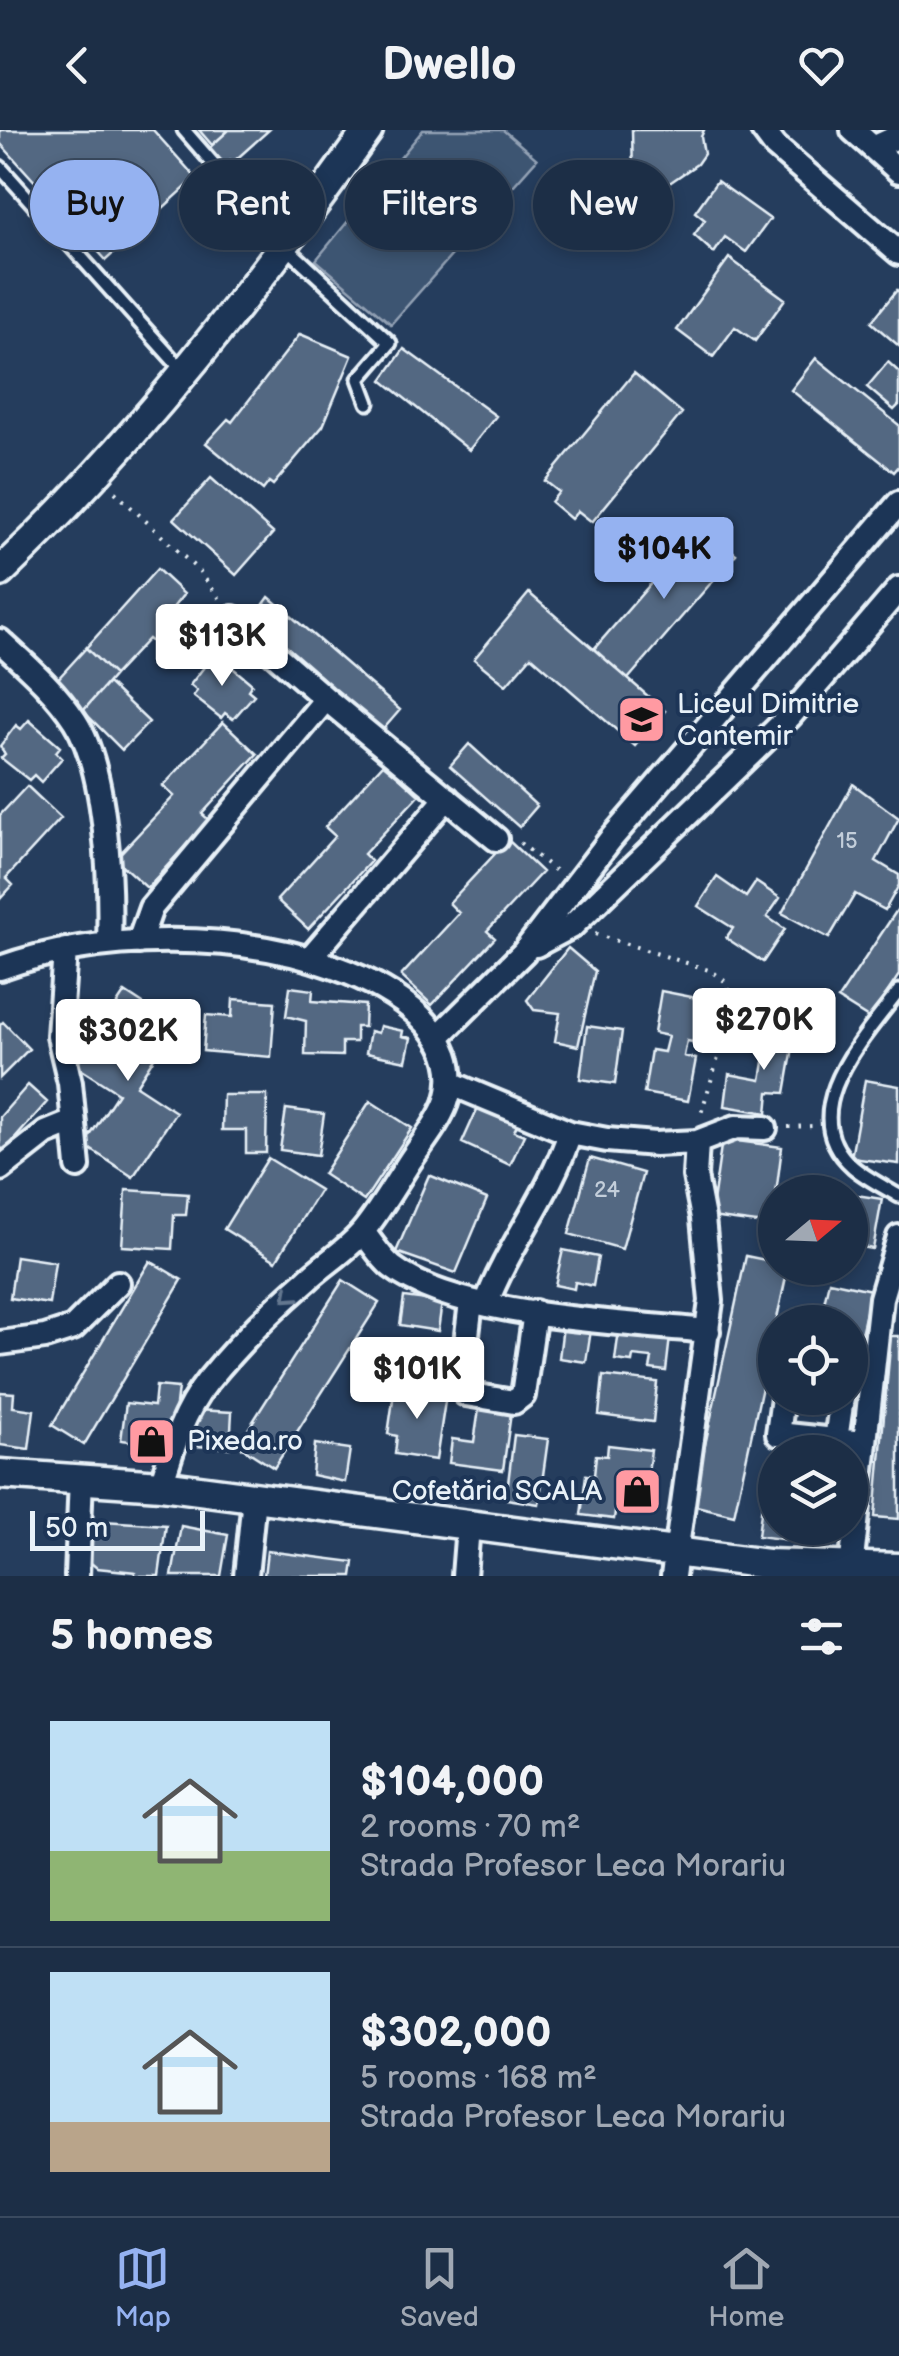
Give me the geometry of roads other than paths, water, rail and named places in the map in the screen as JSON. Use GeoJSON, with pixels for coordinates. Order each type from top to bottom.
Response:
{"type":"FeatureCollection","features":[{"type":"Feature","properties":{"kind":"street"},"geometry":{"type":"LineString","coordinates":[[325,188],[368,130]]}},
{"type":"Feature","properties":{"kind":"street"},"geometry":{"type":"LineString","coordinates":[[763,130],[774,146],[899,253]]}},
{"type":"Feature","properties":{"kind":"street"},"geometry":{"type":"LineString","coordinates":[[854,130],[899,170]]}},
{"type":"Feature","properties":{"kind":"street"},"geometry":{"type":"LineString","coordinates":[[875,147],[899,136]]}},
{"type":"Feature","properties":{"kind":"street"},"geometry":{"type":"LineString","coordinates":[[0,572],[97,475],[279,250]]}},
{"type":"Feature","properties":{"kind":"street"},"geometry":{"type":"LineString","coordinates":[[439,1036],[524,952],[610,840],[899,503]]}},
{"type":"Feature","properties":{"kind":"street"},"geometry":{"type":"LineString","coordinates":[[524,952],[572,926],[790,716],[899,589]]}},
{"type":"Feature","properties":{"kind":"street"},"geometry":{"type":"LineString","coordinates":[[233,618],[496,838]]}},
{"type":"Feature","properties":{"kind":"street"},"geometry":{"type":"LineString","coordinates":[[0,641],[57,694],[86,743],[108,854],[110,943]]}},
{"type":"Feature","properties":{"kind":"street"},"geometry":{"type":"LineString","coordinates":[[140,942],[151,908],[326,699]]}},
{"type":"Feature","properties":{"kind":"street"},"geometry":{"type":"LineString","coordinates":[[310,958],[446,798]]}},
{"type":"Feature","properties":{"kind":"street"},"geometry":{"type":"LineString","coordinates":[[0,968],[65,950],[140,942],[236,946],[310,958],[362,978],[419,1015],[439,1036],[448,1057],[450,1083],[440,1117],[362,1232],[266,1317],[204,1385],[183,1421],[161,1485]]}},
{"type":"Feature","properties":{"kind":"street"},"geometry":{"type":"LineString","coordinates":[[65,950],[59,1036],[70,1083],[78,1166]]}},
{"type":"Feature","properties":{"kind":"street"},"geometry":{"type":"LineString","coordinates":[[450,1083],[570,1134],[656,1144],[697,1142],[736,1128],[764,1128]]}},
{"type":"Feature","properties":{"kind":"street"},"geometry":{"type":"LineString","coordinates":[[0,1169],[46,1133],[73,1122]]}},
{"type":"Feature","properties":{"kind":"street"},"geometry":{"type":"LineString","coordinates":[[535,1312],[523,1395],[514,1402],[466,1394],[461,1384],[479,1303],[558,1168],[570,1134]]}},
{"type":"Feature","properties":{"kind":"street"},"geometry":{"type":"LineString","coordinates":[[674,1565],[708,1331],[710,1268],[695,1176],[697,1142]]}},
{"type":"Feature","properties":{"kind":"street"},"geometry":{"type":"LineString","coordinates":[[362,1232],[390,1266],[420,1284],[479,1303],[708,1331]]}},
{"type":"Feature","properties":{"kind":"street"},"geometry":{"type":"LineString","coordinates":[[864,1435],[881,1298],[899,1236]]}},
{"type":"Feature","properties":{"kind":"street"},"geometry":{"type":"LineString","coordinates":[[0,1342],[45,1337],[73,1328],[118,1283]]}},
{"type":"Feature","properties":{"kind":"street"},"geometry":{"type":"LineString","coordinates":[[781,1415],[778,1434],[788,1435]]}},
{"type":"Feature","properties":{"kind":"street"},"geometry":{"type":"LineString","coordinates":[[0,1474],[161,1485],[468,1526],[674,1565],[767,1570],[899,1568]]}},
{"type":"Feature","properties":{"kind":"street"},"geometry":{"type":"LineString","coordinates":[[76,1576],[81,1478]]}},
{"type":"Feature","properties":{"kind":"street"},"geometry":{"type":"LineString","coordinates":[[246,1576],[254,1498]]}},
{"type":"Feature","properties":{"kind":"street"},"geometry":{"type":"LineString","coordinates":[[464,1576],[468,1526]]}},
{"type":"Feature","properties":{"kind":"street"},"geometry":{"type":"LineString","coordinates":[[852,1569],[854,1545]]}},
{"type":"Feature","properties":{"kind":"lane"},"geometry":{"type":"LineString","coordinates":[[184,130],[210,160]]}},
{"type":"Feature","properties":{"kind":"lane"},"geometry":{"type":"LineString","coordinates":[[0,167],[184,372]]}},
{"type":"Feature","properties":{"kind":"lane"},"geometry":{"type":"LineString","coordinates":[[290,250],[390,344],[359,379],[368,404]]}},
{"type":"Feature","properties":{"kind":"lane"},"geometry":{"type":"LineString","coordinates":[[899,990],[849,1057],[830,1099],[829,1126],[850,1165],[899,1196]]}},
{"type":"Feature","properties":{"kind":"place","name":"Liceul Dimitrie Cantemir"},"geometry":{"type":"Point","coordinates":[642,720]}},
{"type":"Feature","properties":{"kind":"place","name":"Pixeda.ro"},"geometry":{"type":"Point","coordinates":[152,1441]}},
{"type":"Feature","properties":{"kind":"place","name":"Cofetăria SCALA"},"geometry":{"type":"Point","coordinates":[637,1491]}}]}
